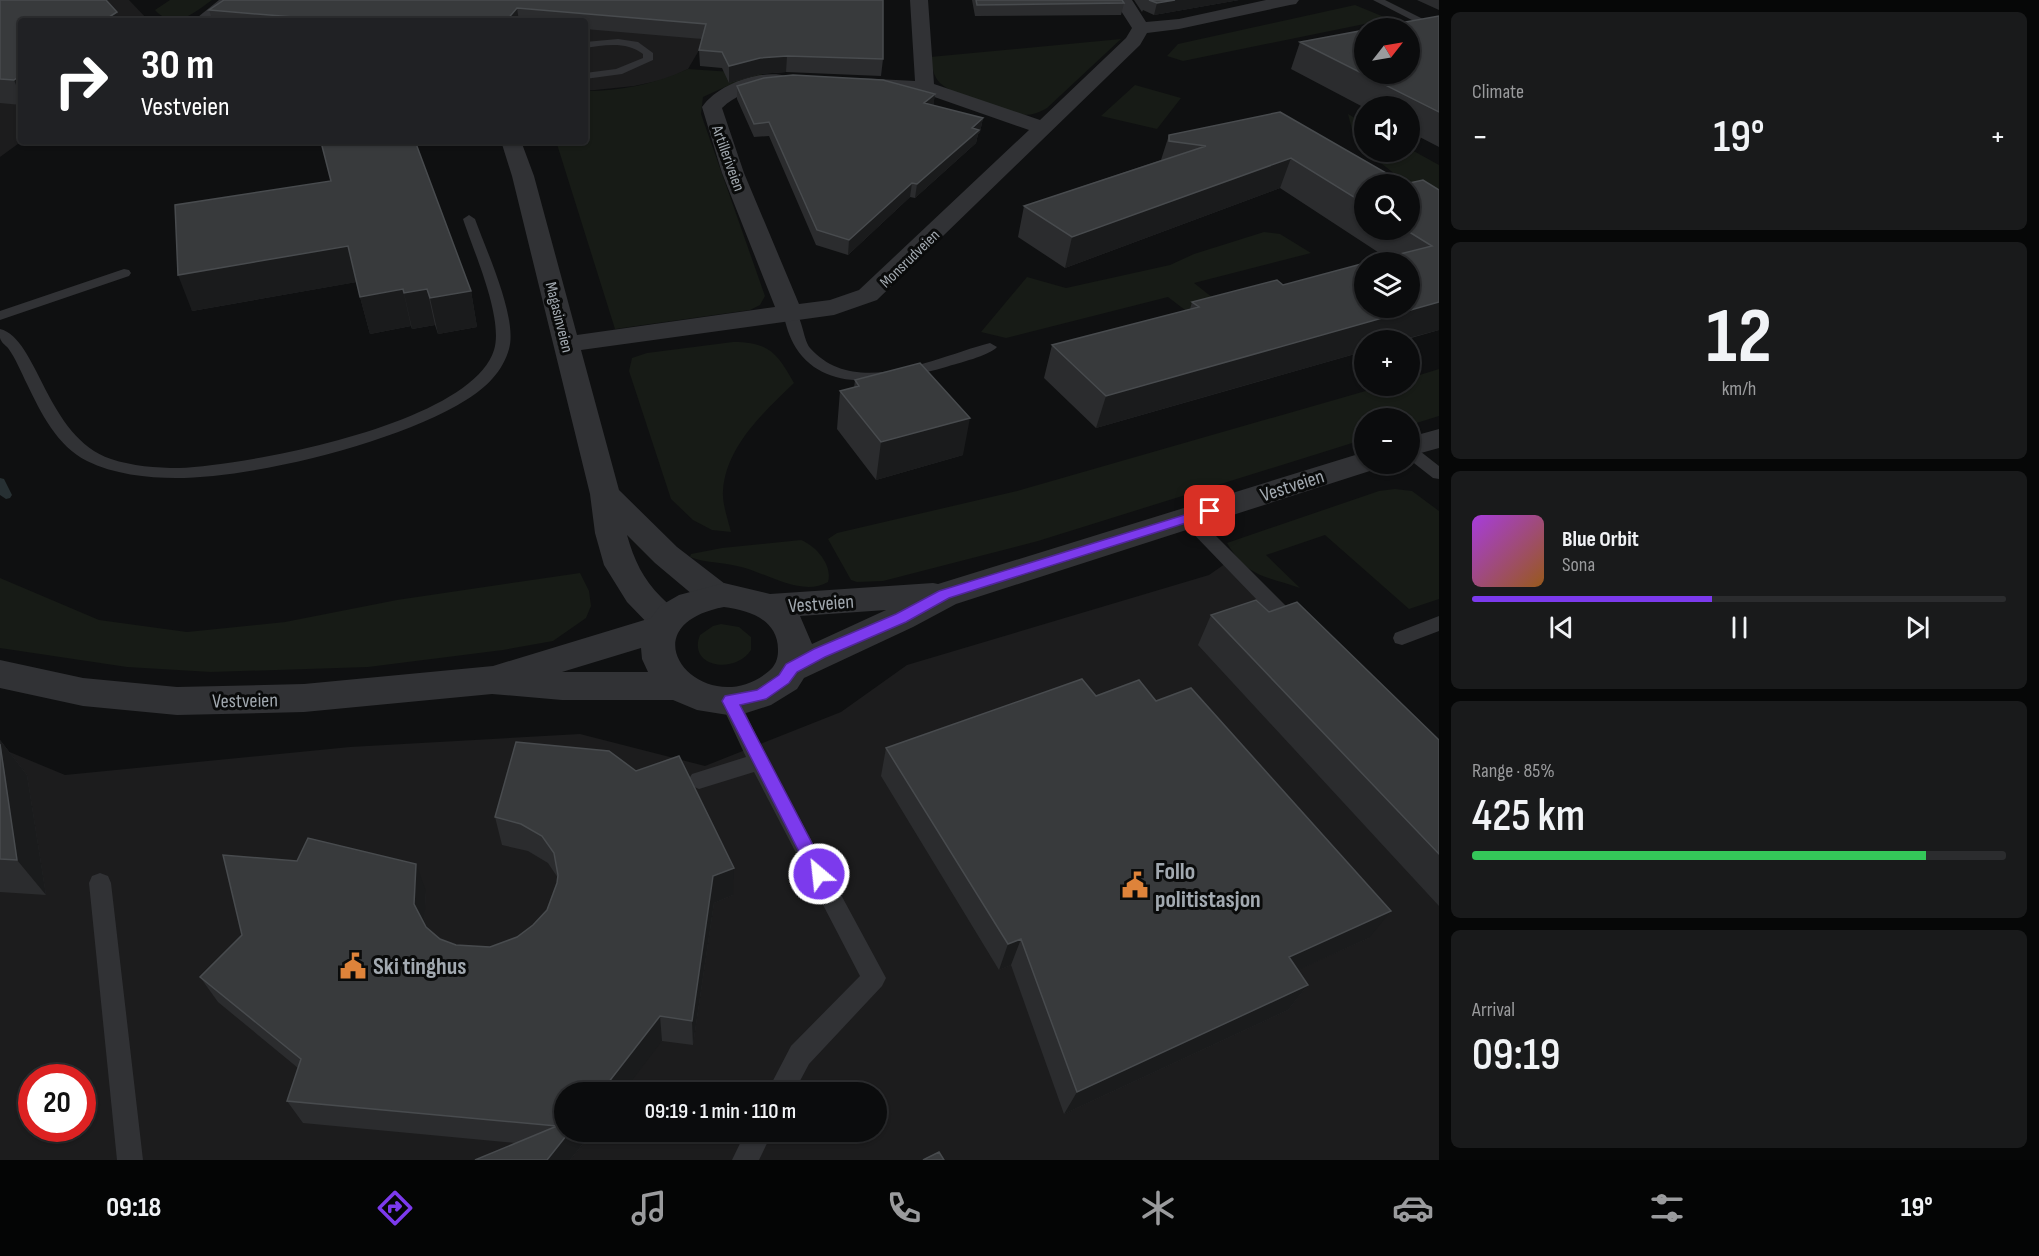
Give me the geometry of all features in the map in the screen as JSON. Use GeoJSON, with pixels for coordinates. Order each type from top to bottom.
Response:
{"type":"FeatureCollection","features":[{"type":"Feature","properties":{"kind":"street"},"geometry":{"type":"LineString","coordinates":[[206,18],[230,0]]}},
{"type":"Feature","properties":{"kind":"street"},"geometry":{"type":"LineString","coordinates":[[919,0],[925,87]]}},
{"type":"Feature","properties":{"kind":"street"},"geometry":{"type":"LineString","coordinates":[[1123,0],[1141,28],[1179,24],[1290,0]]}},
{"type":"Feature","properties":{"kind":"street","name":"Monsrudveien"},"geometry":{"type":"LineString","coordinates":[[567,344],[834,307],[858,300],[875,291],[1123,53],[1139,35],[1141,28]]}},
{"type":"Feature","properties":{"kind":"street","name":"Artilleriveien"},"geometry":{"type":"LineString","coordinates":[[790,313],[733,173],[712,107],[725,93],[753,84],[778,80],[800,81]]}},
{"type":"Feature","properties":{"kind":"street"},"geometry":{"type":"LineString","coordinates":[[834,83],[925,87],[1043,128]]}},
{"type":"Feature","properties":{"kind":"street","name":"Magasinveien"},"geometry":{"type":"LineString","coordinates":[[512,144],[523,176],[605,494],[609,530],[630,584],[664,625]]}},
{"type":"Feature","properties":{"kind":"street"},"geometry":{"type":"LineString","coordinates":[[1420,445],[1439,438]]}},
{"type":"Feature","properties":{"kind":"street","name":"Vestveien"},"geometry":{"type":"LineString","coordinates":[[792,668],[820,653],[901,618],[944,595],[1354,465]]}},
{"type":"Feature","properties":{"kind":"street"},"geometry":{"type":"LineString","coordinates":[[605,494],[666,555],[717,596]]}},
{"type":"Feature","properties":{"kind":"street","name":"Vestveien"},"geometry":{"type":"LineString","coordinates":[[770,606],[785,619],[794,634],[796,651],[792,668],[784,679],[760,695],[730,701],[698,696],[670,678],[662,665],[658,651],[664,625],[673,614],[688,604],[717,596],[743,597],[770,606],[944,595]]}},
{"type":"Feature","properties":{"kind":"street","name":"Vestveien"},"geometry":{"type":"LineString","coordinates":[[492,680],[664,625]]}},
{"type":"Feature","properties":{"kind":"street","name":"Vestveien"},"geometry":{"type":"LineString","coordinates":[[0,674],[83,692],[177,701],[304,698],[492,680],[562,686],[680,686]]}},
{"type":"Feature","properties":{"kind":"lane"},"geometry":{"type":"LineString","coordinates":[[1378,0],[1439,31]]}},
{"type":"Feature","properties":{"kind":"lane"},"geometry":{"type":"LineString","coordinates":[[588,45],[616,42],[637,45],[648,53],[648,60],[618,72],[588,76]]}},
{"type":"Feature","properties":{"kind":"lane"},"geometry":{"type":"LineString","coordinates":[[0,333],[18,352],[61,432],[80,449],[102,461],[138,470],[178,473],[272,460],[320,449],[396,425],[445,405],[474,388],[494,367],[503,346],[503,327],[469,219]]}},
{"type":"Feature","properties":{"kind":"lane"},"geometry":{"type":"LineString","coordinates":[[0,316],[124,273]]}},
{"type":"Feature","properties":{"kind":"lane"},"geometry":{"type":"LineString","coordinates":[[790,313],[801,344],[810,355],[832,369],[855,376],[871,378],[891,375],[957,359],[990,348]]}},
{"type":"Feature","properties":{"kind":"lane"},"geometry":{"type":"LineString","coordinates":[[1420,458],[1439,474]]}},
{"type":"Feature","properties":{"kind":"lane"},"geometry":{"type":"LineString","coordinates":[[1188,518],[1306,638]]}},
{"type":"Feature","properties":{"kind":"lane"},"geometry":{"type":"LineString","coordinates":[[1402,638],[1439,623]]}},
{"type":"Feature","properties":{"kind":"lane"},"geometry":{"type":"LineString","coordinates":[[730,701],[759,762],[874,978],[800,1055],[785,1082]]}},
{"type":"Feature","properties":{"kind":"lane"},"geometry":{"type":"LineString","coordinates":[[699,780],[759,762]]}},
{"type":"Feature","properties":{"kind":"lane"},"geometry":{"type":"LineString","coordinates":[[100,883],[130,1160]]}},
{"type":"Feature","properties":{"kind":"lane"},"geometry":{"type":"LineString","coordinates":[[745,1160],[754,1142]]}},
{"type":"Feature","properties":{"kind":"shaded area"},"geometry":{"type":"Polygon","coordinates":[[[0,0],[129,0],[146,18],[18,18],[18,144],[0,157],[0,0]]]}},
{"type":"Feature","properties":{"kind":"shaded area"},"geometry":{"type":"Polygon","coordinates":[[[170,0],[212,0],[184,18],[167,18],[155,10],[170,0]]]}},
{"type":"Feature","properties":{"kind":"shaded area"},"geometry":{"type":"Polygon","coordinates":[[[561,0],[705,40],[688,69],[667,79],[634,86],[588,91],[588,18],[546,18],[561,0]]]}},
{"type":"Feature","properties":{"kind":"shaded area"},"geometry":{"type":"Polygon","coordinates":[[[1355,5],[1387,18],[1354,18],[1354,26],[1183,61],[1167,56],[1178,44],[1355,5]]]}},
{"type":"Feature","properties":{"kind":"shaded area"},"geometry":{"type":"Polygon","coordinates":[[[1121,39],[1047,108],[1028,115],[993,107],[947,88],[936,77],[930,57],[1121,39]]]}},
{"type":"Feature","properties":{"kind":"shaded area"},"geometry":{"type":"Polygon","coordinates":[[[688,69],[762,74],[760,79],[727,86],[703,97],[701,114],[765,296],[760,305],[750,310],[615,329],[557,144],[588,144],[588,91],[638,86],[688,69]]]}},
{"type":"Feature","properties":{"kind":"shaded area"},"geometry":{"type":"Polygon","coordinates":[[[1135,85],[1181,98],[1157,129],[1101,116],[1135,85]]]}},
{"type":"Feature","properties":{"kind":"shaded area"},"geometry":{"type":"Polygon","coordinates":[[[1348,114],[1354,118],[1354,137],[1348,114]]]}},
{"type":"Feature","properties":{"kind":"shaded area"},"geometry":{"type":"Polygon","coordinates":[[[1420,155],[1439,165],[1439,209],[1420,194],[1420,174],[1395,174],[1380,162],[1420,162],[1420,155]]]}},
{"type":"Feature","properties":{"kind":"shaded area"},"geometry":{"type":"Polygon","coordinates":[[[1264,232],[1280,234],[1311,253],[1194,283],[1218,302],[1185,310],[1168,297],[1006,338],[981,332],[1027,277],[1066,288],[1170,265],[1194,254],[1264,232]]]}},
{"type":"Feature","properties":{"kind":"shaded area"},"geometry":{"type":"Polygon","coordinates":[[[733,342],[755,344],[771,351],[794,383],[748,431],[731,459],[723,496],[731,532],[712,530],[693,520],[671,499],[629,371],[632,358],[647,353],[733,342]]]}},
{"type":"Feature","properties":{"kind":"shaded area"},"geometry":{"type":"Polygon","coordinates":[[[1439,369],[1439,416],[1420,422],[1420,408],[1354,408],[1354,442],[1038,541],[883,581],[857,582],[851,580],[828,539],[837,533],[1017,491],[1354,394],[1420,396],[1420,375],[1439,369]]]}},
{"type":"Feature","properties":{"kind":"shaded area"},"geometry":{"type":"Polygon","coordinates":[[[1395,489],[1412,491],[1439,511],[1439,599],[1409,609],[1325,535],[1266,555],[1300,588],[1258,574],[1242,563],[1227,543],[1379,491],[1395,489]]]}},
{"type":"Feature","properties":{"kind":"shaded area"},"geometry":{"type":"Polygon","coordinates":[[[801,540],[817,551],[826,563],[828,582],[806,587],[794,585],[748,569],[690,557],[691,554],[722,548],[801,540]]]}},
{"type":"Feature","properties":{"kind":"shaded area"},"geometry":{"type":"Polygon","coordinates":[[[1235,557],[1439,758],[1439,1160],[0,1160],[0,748],[65,775],[350,747],[580,734],[705,766],[841,712],[907,665],[1209,575],[1235,557]]]}},
{"type":"Feature","properties":{"kind":"shaded area"},"geometry":{"type":"Polygon","coordinates":[[[580,573],[589,591],[591,606],[586,618],[553,641],[503,650],[368,667],[211,672],[127,667],[0,648],[0,578],[99,620],[187,632],[285,622],[397,600],[580,573]]]}},
{"type":"Feature","properties":{"kind":"shaded area"},"geometry":{"type":"Polygon","coordinates":[[[721,624],[739,627],[751,637],[751,650],[744,658],[724,665],[706,660],[700,654],[698,646],[700,635],[713,626],[721,624]]]}},
{"type":"Feature","properties":{"kind":"building"},"geometry":{"type":"Polygon","coordinates":[[[0,0],[106,0],[117,12],[108,18],[18,18],[18,77],[14,80],[0,79],[0,0]]]}},
{"type":"Feature","properties":{"kind":"building"},"geometry":{"type":"Polygon","coordinates":[[[224,0],[883,0],[883,59],[787,56],[760,58],[729,66],[722,52],[699,50],[706,24],[517,8],[509,18],[306,18],[209,10],[224,0]]]}},
{"type":"Feature","properties":{"kind":"building"},"geometry":{"type":"Polygon","coordinates":[[[976,0],[1122,0],[1124,3],[977,5],[976,0]]]}},
{"type":"Feature","properties":{"kind":"building"},"geometry":{"type":"Polygon","coordinates":[[[1149,0],[1175,0],[1157,3],[1149,0]]]}},
{"type":"Feature","properties":{"kind":"building"},"geometry":{"type":"Polygon","coordinates":[[[1439,16],[1439,112],[1420,102],[1420,96],[1407,96],[1383,84],[1420,84],[1420,19],[1439,16]]]}},
{"type":"Feature","properties":{"kind":"building"},"geometry":{"type":"Polygon","coordinates":[[[1354,32],[1354,69],[1300,42],[1354,32]]]}},
{"type":"Feature","properties":{"kind":"building"},"geometry":{"type":"Polygon","coordinates":[[[793,75],[883,80],[935,94],[924,103],[983,118],[972,128],[979,130],[917,184],[912,183],[849,240],[817,230],[769,122],[754,124],[737,86],[764,78],[793,75]]]}},
{"type":"Feature","properties":{"kind":"building"},"geometry":{"type":"Polygon","coordinates":[[[1280,112],[1354,155],[1354,162],[1367,162],[1388,174],[1354,174],[1354,197],[1291,158],[1072,237],[1024,206],[1206,146],[1169,141],[1169,135],[1280,112]]]}},
{"type":"Feature","properties":{"kind":"building"},"geometry":{"type":"Polygon","coordinates":[[[322,144],[416,144],[471,291],[430,298],[427,289],[404,293],[403,289],[360,297],[348,246],[178,275],[175,205],[331,181],[322,144]]]}},
{"type":"Feature","properties":{"kind":"building"},"geometry":{"type":"Polygon","coordinates":[[[1423,180],[1439,190],[1439,302],[1420,307],[1420,252],[1408,252],[1432,246],[1420,239],[1420,181],[1423,180]]]}},
{"type":"Feature","properties":{"kind":"building"},"geometry":{"type":"Polygon","coordinates":[[[1354,266],[1354,318],[1382,318],[1106,396],[1052,345],[1199,307],[1192,302],[1277,280],[1283,285],[1354,266]]]}},
{"type":"Feature","properties":{"kind":"building"},"geometry":{"type":"Polygon","coordinates":[[[920,363],[970,418],[881,442],[840,391],[859,386],[855,380],[920,363]]]}},
{"type":"Feature","properties":{"kind":"building"},"geometry":{"type":"Polygon","coordinates":[[[1256,600],[1269,612],[1297,602],[1439,740],[1439,854],[1211,615],[1256,600]]]}},
{"type":"Feature","properties":{"kind":"building","name":"Follo politistasjon"},"geometry":{"type":"Polygon","coordinates":[[[1082,679],[1096,696],[1139,680],[1156,701],[1191,688],[1391,911],[1289,957],[1308,985],[1077,1092],[1021,939],[1008,944],[886,748],[1082,679]]]}},
{"type":"Feature","properties":{"kind":"building","name":"Ski tinghus"},"geometry":{"type":"Polygon","coordinates":[[[516,742],[609,751],[636,771],[679,756],[734,868],[713,876],[692,1021],[660,1016],[609,1082],[554,1082],[554,1126],[287,1101],[301,1059],[200,977],[242,935],[223,855],[297,861],[308,838],[416,864],[414,904],[426,927],[440,939],[456,945],[490,947],[517,937],[533,925],[547,910],[558,875],[554,853],[542,836],[521,824],[495,817],[516,742]]]}},
{"type":"Feature","properties":{"kind":"building"},"geometry":{"type":"Polygon","coordinates":[[[0,744],[17,860],[0,859],[0,744]]]}},
{"type":"Feature","properties":{"kind":"building","name":"Ski tinghus"},"geometry":{"type":"Polygon","coordinates":[[[554,1127],[554,1142],[561,1142],[547,1160],[475,1160],[554,1127]]]}},
{"type":"Feature","properties":{"kind":"building"},"geometry":{"type":"Polygon","coordinates":[[[939,1152],[944,1160],[923,1160],[939,1152]]]}},
{"type":"Feature","properties":{"kind":"waterway"},"geometry":{"type":"LineString","coordinates":[[0,482],[6,495]]}},
{"type":"Feature","properties":{"kind":"place","name":"Follo politistasjon"},"geometry":{"type":"Point","coordinates":[1135,885]}},
{"type":"Feature","properties":{"kind":"place","name":"Ski tinghus"},"geometry":{"type":"Point","coordinates":[353,966]}},
{"type":"Feature","properties":{"kind":"route"},"geometry":{"type":"LineString","coordinates":[[819,874],[730,701],[760,695],[784,679],[792,668],[820,653],[901,618],[944,595],[1210,511]]}}]}
